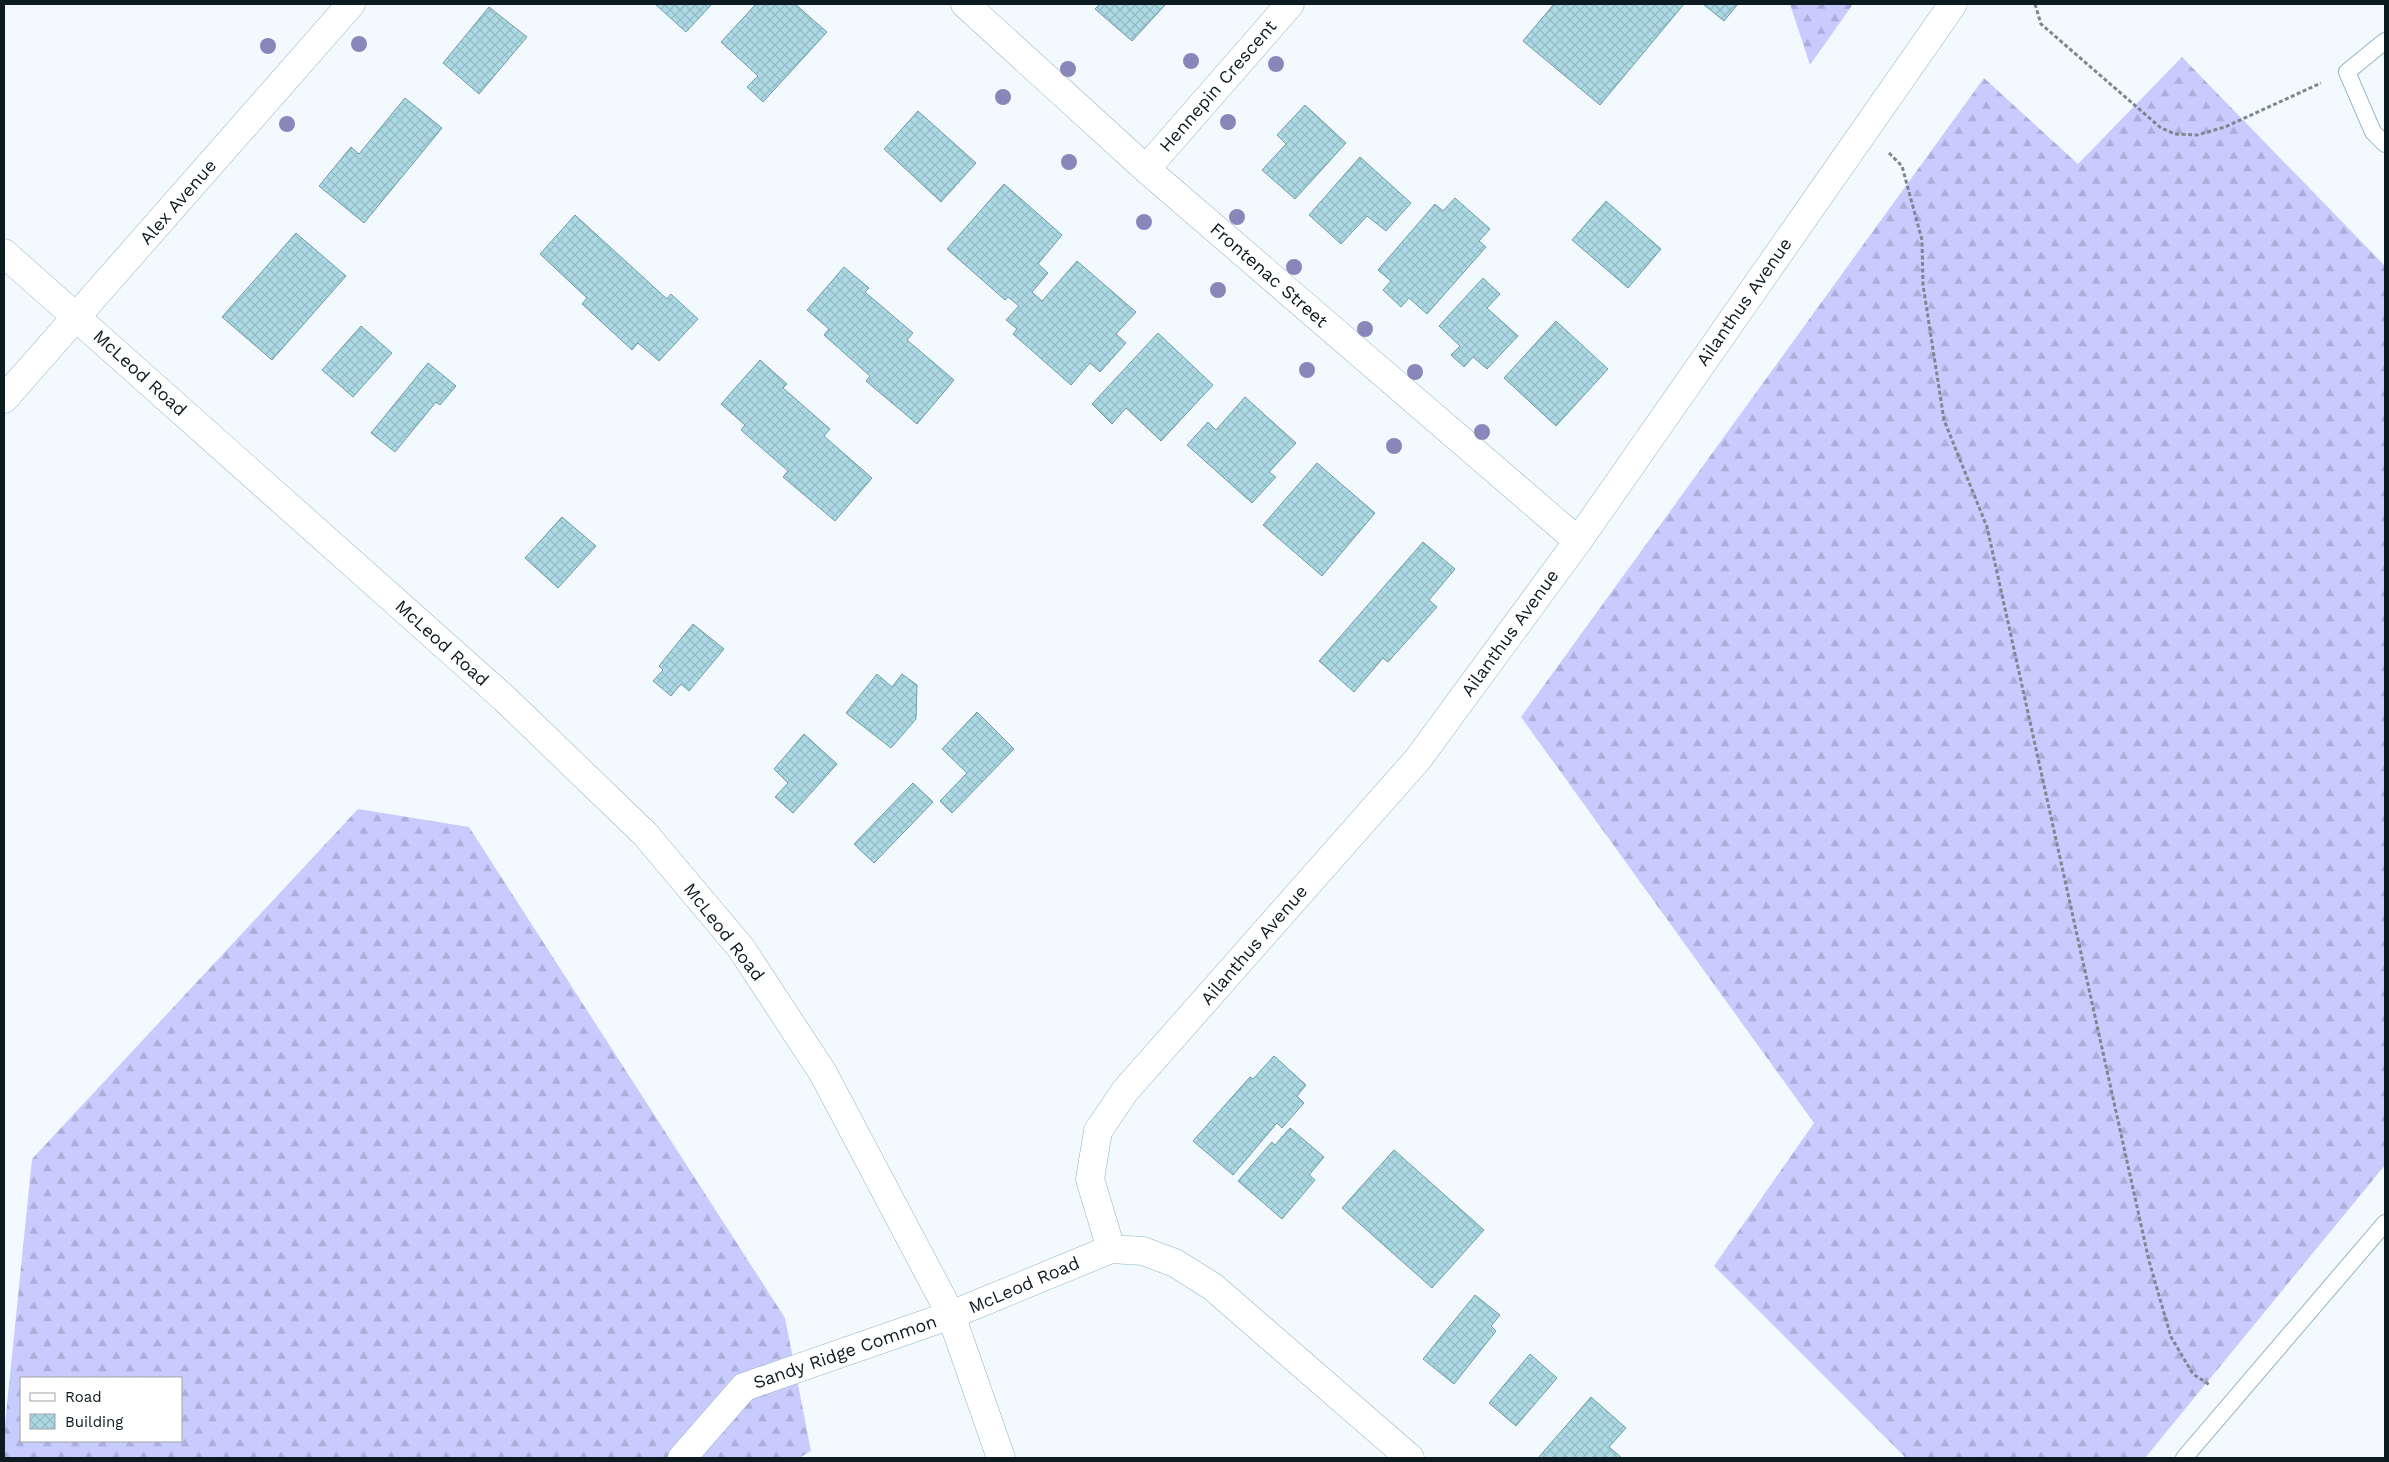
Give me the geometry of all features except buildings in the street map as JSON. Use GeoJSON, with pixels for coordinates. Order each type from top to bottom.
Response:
{"type":"FeatureCollection","features":[{"type":"Feature","properties":{"kind":"street","name":"Alex Avenue"},"geometry":{"type":"LineString","coordinates":[[4,399],[351,4]]}},
{"type":"Feature","properties":{"kind":"street","name":"Frontenac Street"},"geometry":{"type":"LineString","coordinates":[[965,4],[1146,169],[1578,540]]}},
{"type":"Feature","properties":{"kind":"street","name":"Hennepin Crescent"},"geometry":{"type":"LineString","coordinates":[[1146,169],[1290,4]]}},
{"type":"Feature","properties":{"kind":"street","name":"Ailanthus Avenue"},"geometry":{"type":"LineString","coordinates":[[1112,1248],[1090,1179],[1098,1131],[1125,1091],[1418,759],[1578,540],[1953,4]]}},
{"type":"Feature","properties":{"kind":"street","name":"McLeod Road"},"geometry":{"type":"LineString","coordinates":[[4,253],[505,699],[645,834],[741,948],[823,1072],[951,1315],[1112,1248],[1143,1251],[1175,1263],[1213,1287],[1410,1458]]}},
{"type":"Feature","properties":{"kind":"street","name":"Sandy Ridge Common"},"geometry":{"type":"LineString","coordinates":[[682,1458],[744,1387],[951,1315]]}},
{"type":"Feature","properties":{"kind":"street"},"geometry":{"type":"LineString","coordinates":[[951,1315],[1001,1458]]}},
{"type":"Feature","properties":{"kind":"lane"},"geometry":{"type":"LineString","coordinates":[[2385,40],[2347,72],[2373,132],[2385,144]]}},
{"type":"Feature","properties":{"kind":"lane"},"geometry":{"type":"LineString","coordinates":[[2184,1458],[2385,1223]]}},
{"type":"Feature","properties":{"kind":"path"},"geometry":{"type":"LineString","coordinates":[[2034,4],[2041,24],[2161,128],[2175,134],[2198,135],[2225,127],[2347,72]]}},
{"type":"Feature","properties":{"kind":"path"},"geometry":{"type":"LineString","coordinates":[[1864,129],[1902,166],[1922,240],[1922,285],[1944,420],[1987,527],[2149,1262],[2171,1337],[2193,1374],[2233,1401]]}},
{"type":"Feature","properties":{"kind":"green space"},"geometry":{"type":"Polygon","coordinates":[[[1790,4],[1853,4],[1810,65],[1790,4]]]}},
{"type":"Feature","properties":{"kind":"green space"},"geometry":{"type":"Polygon","coordinates":[[[2182,57],[2385,266],[2385,1165],[2145,1458],[1906,1458],[1714,1266],[1814,1123],[1521,717],[1984,78],[2078,164],[2182,57]]]}},
{"type":"Feature","properties":{"kind":"green space"},"geometry":{"type":"Polygon","coordinates":[[[358,809],[469,827],[785,1318],[811,1451],[799,1458],[4,1458],[4,1434],[32,1159],[358,809]]]}}]}
